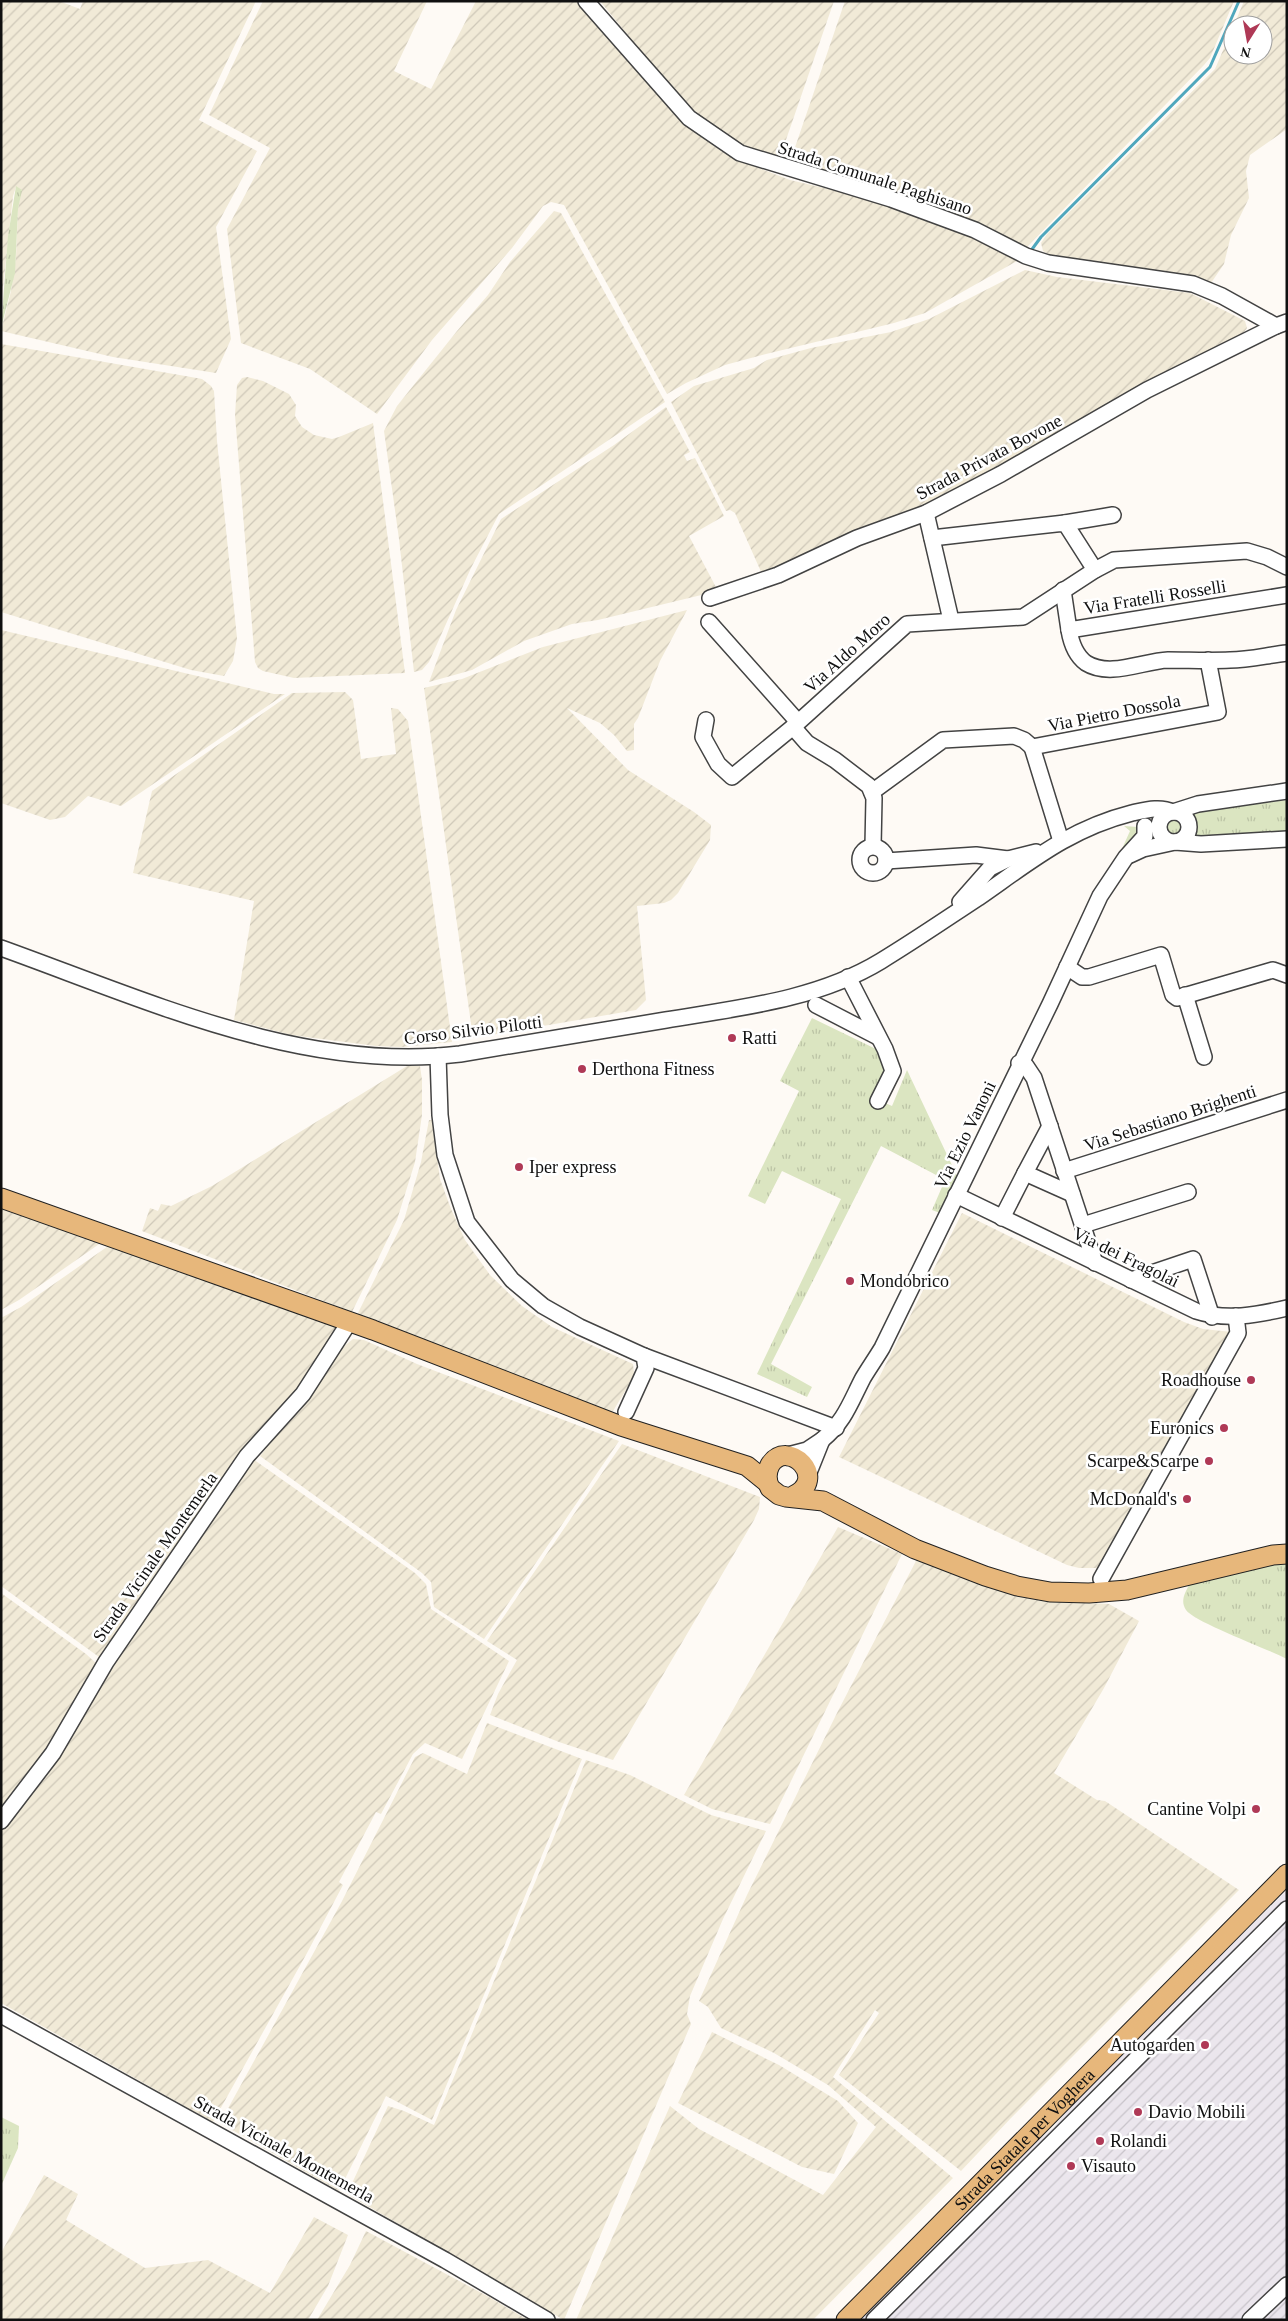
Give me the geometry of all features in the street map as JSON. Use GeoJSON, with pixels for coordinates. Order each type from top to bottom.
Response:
{"type":"FeatureCollection","features":[{"type":"Feature","properties":{"kind":"main road"},"geometry":{"type":"LineString","coordinates":[[1,1198],[350,1322],[620,1426],[747,1466],[768,1483],[773,1492],[779,1495],[823,1501],[924,1552],[1017,1586],[1050,1592],[1089,1593],[1127,1590],[1192,1573],[1273,1555],[1287,1554]]}},
{"type":"Feature","properties":{"kind":"main road"},"geometry":{"type":"LineString","coordinates":[[722,1458],[745,1460],[790,1456],[802,1463],[816,1487],[836,1506]]}},
{"type":"Feature","properties":{"kind":"main road"},"geometry":{"type":"LineString","coordinates":[[768,1483],[767,1472],[781,1457]]}},
{"type":"Feature","properties":{"kind":"main road"},"geometry":{"type":"LineString","coordinates":[[793,1496],[804,1488],[808,1475]]}},
{"type":"Feature","properties":{"kind":"main road","name":"Strada Statale per Voghera"},"geometry":{"type":"LineString","coordinates":[[846,2320],[1287,1874]]}},
{"type":"Feature","properties":{"kind":"street","name":"Strada Comunale Paghisano"},"geometry":{"type":"LineString","coordinates":[[586,1],[689,118],[740,154],[891,199],[975,230],[1026,256],[1048,263],[1193,284],[1281,324]]}},
{"type":"Feature","properties":{"kind":"street","name":"Strada Privata Bovone"},"geometry":{"type":"LineString","coordinates":[[710,598],[778,574],[858,538],[926,513],[1001,474],[1147,390],[1281,324]]}},
{"type":"Feature","properties":{"kind":"street"},"geometry":{"type":"LineString","coordinates":[[926,513],[951,620]]}},
{"type":"Feature","properties":{"kind":"street"},"geometry":{"type":"LineString","coordinates":[[932,538],[1065,523],[1113,515]]}},
{"type":"Feature","properties":{"kind":"street"},"geometry":{"type":"LineString","coordinates":[[1065,523],[1095,570]]}},
{"type":"Feature","properties":{"kind":"street","name":"Via Aldo Moro"},"geometry":{"type":"LineString","coordinates":[[706,720],[703,737],[718,764],[732,777],[795,724],[907,624],[1023,617],[1063,590],[1114,560],[1247,552],[1267,557],[1287,568]]}},
{"type":"Feature","properties":{"kind":"street","name":"Via Fratelli Rosselli"},"geometry":{"type":"LineString","coordinates":[[1063,590],[1069,630],[1287,595]]}},
{"type":"Feature","properties":{"kind":"street"},"geometry":{"type":"LineString","coordinates":[[709,622],[795,724],[807,743],[861,779],[872,792],[873,846]]}},
{"type":"Feature","properties":{"kind":"street"},"geometry":{"type":"LineString","coordinates":[[1069,630],[1070,641],[1077,654],[1086,663],[1100,668],[1117,669],[1166,660],[1232,660],[1287,653]]}},
{"type":"Feature","properties":{"kind":"street","name":"Via Pietro Dossola"},"geometry":{"type":"LineString","coordinates":[[1061,841],[1032,747],[1218,712],[1208,660]]}},
{"type":"Feature","properties":{"kind":"street"},"geometry":{"type":"LineString","coordinates":[[872,792],[943,740],[1014,736],[1024,740],[1032,747]]}},
{"type":"Feature","properties":{"kind":"street","name":"Corso Silvio Pilotti"},"geometry":{"type":"LineString","coordinates":[[1,948],[223,1027],[295,1045],[363,1056],[401,1058],[438,1056],[750,1006],[824,988],[879,962],[1001,882],[1044,850],[1112,818],[1146,810],[1165,808],[1174,812],[1198,804],[1287,790]]}},
{"type":"Feature","properties":{"kind":"street"},"geometry":{"type":"LineString","coordinates":[[1126,856],[1143,849],[1185,838],[1189,826],[1182,814],[1174,812],[1165,815],[1160,822],[1161,835]]}},
{"type":"Feature","properties":{"kind":"street"},"geometry":{"type":"LineString","coordinates":[[1112,818],[1135,820],[1168,841],[1175,842],[1201,844],[1287,839]]}},
{"type":"Feature","properties":{"kind":"street","name":"Via Ezio Vanoni"},"geometry":{"type":"LineString","coordinates":[[781,1457],[808,1450],[836,1428],[882,1348],[1100,896],[1126,856],[1145,836],[1145,826]]}},
{"type":"Feature","properties":{"kind":"street"},"geometry":{"type":"LineString","coordinates":[[873,846],[881,849],[886,861],[882,869],[875,873],[862,869],[860,856],[865,849],[873,846]]}},
{"type":"Feature","properties":{"kind":"street","name":"Corso Silvio Pilotti"},"geometry":{"type":"LineString","coordinates":[[944,920],[990,868],[1003,861],[1044,850]]}},
{"type":"Feature","properties":{"kind":"street"},"geometry":{"type":"LineString","coordinates":[[886,861],[966,856],[987,856],[1003,861],[1004,870],[1001,882],[984,876],[966,856]]}},
{"type":"Feature","properties":{"kind":"street"},"geometry":{"type":"LineString","coordinates":[[1067,967],[1082,977],[1089,977],[1160,955],[1173,995],[1177,998],[1273,970],[1287,975]]}},
{"type":"Feature","properties":{"kind":"street"},"geometry":{"type":"LineString","coordinates":[[848,977],[893,1072],[878,1101]]}},
{"type":"Feature","properties":{"kind":"street"},"geometry":{"type":"LineString","coordinates":[[1185,995],[1204,1058]]}},
{"type":"Feature","properties":{"kind":"street"},"geometry":{"type":"LineString","coordinates":[[816,1005],[878,1037]]}},
{"type":"Feature","properties":{"kind":"street"},"geometry":{"type":"LineString","coordinates":[[438,1056],[440,1115],[445,1155],[467,1222],[512,1280],[542,1306],[580,1327],[644,1356],[836,1428]]}},
{"type":"Feature","properties":{"kind":"street"},"geometry":{"type":"LineString","coordinates":[[1019,1064],[1026,1066],[1034,1078],[1095,1263]]}},
{"type":"Feature","properties":{"kind":"street","name":"Via Sebastiano Brighenti"},"geometry":{"type":"LineString","coordinates":[[1064,1171],[1287,1100]]}},
{"type":"Feature","properties":{"kind":"street"},"geometry":{"type":"LineString","coordinates":[[1002,1218],[1050,1126]]}},
{"type":"Feature","properties":{"kind":"street"},"geometry":{"type":"LineString","coordinates":[[1025,1173],[1072,1194]]}},
{"type":"Feature","properties":{"kind":"street"},"geometry":{"type":"LineString","coordinates":[[1082,1225],[1188,1192]]}},
{"type":"Feature","properties":{"kind":"street","name":"Via dei Fragolai"},"geometry":{"type":"LineString","coordinates":[[956,1195],[1196,1311],[1212,1316],[1236,1316],[1267,1313],[1287,1308]]}},
{"type":"Feature","properties":{"kind":"street"},"geometry":{"type":"LineString","coordinates":[[1131,1280],[1193,1259],[1212,1316]]}},
{"type":"Feature","properties":{"kind":"street"},"geometry":{"type":"LineString","coordinates":[[1102,1578],[1238,1333],[1236,1316]]}},
{"type":"Feature","properties":{"kind":"street","name":"Strada Vicinale Montemerla"},"geometry":{"type":"LineString","coordinates":[[1,1821],[53,1753],[106,1662],[247,1456],[303,1394],[350,1322]]}},
{"type":"Feature","properties":{"kind":"street"},"geometry":{"type":"LineString","coordinates":[[626,1412],[646,1368],[644,1356]]}},
{"type":"Feature","properties":{"kind":"street"},"geometry":{"type":"LineString","coordinates":[[808,1475],[822,1440]]}},
{"type":"Feature","properties":{"kind":"street"},"geometry":{"type":"LineString","coordinates":[[874,2320],[1287,1909]]}},
{"type":"Feature","properties":{"kind":"street"},"geometry":{"type":"LineString","coordinates":[[1205,1956],[1222,1973]]}},
{"type":"Feature","properties":{"kind":"street","name":"Strada Vicinale Montemerla"},"geometry":{"type":"LineString","coordinates":[[1,2015],[436,2255],[547,2320]]}},
{"type":"Feature","properties":{"kind":"street"},"geometry":{"type":"LineString","coordinates":[[881,2284],[895,2298]]}},
{"type":"Feature","properties":{"kind":"street"},"geometry":{"type":"LineString","coordinates":[[1250,2320],[1287,2286]]}},
{"type":"Feature","properties":{"kind":"shaded area"},"geometry":{"type":"Polygon","coordinates":[[[1,1],[59,1],[80,9],[83,1],[256,1],[199,120],[257,151],[216,227],[231,339],[216,373],[113,357],[1,331],[11,291],[16,257],[18,209],[21,190],[16,187],[13,196],[1,305],[1,1]]]}},
{"type":"Feature","properties":{"kind":"shaded area"},"geometry":{"type":"Polygon","coordinates":[[[263,1],[427,1],[394,71],[431,89],[476,1],[581,1],[673,113],[688,127],[721,151],[740,161],[790,180],[858,196],[967,234],[1017,261],[925,313],[894,323],[725,365],[667,394],[564,205],[551,202],[543,206],[512,248],[432,340],[377,414],[310,369],[241,343],[227,229],[270,148],[209,115],[263,1]]]}},
{"type":"Feature","properties":{"kind":"shaded area"},"geometry":{"type":"Polygon","coordinates":[[[600,1],[834,1],[779,160],[749,151],[722,135],[697,114],[648,60],[600,1]]]}},
{"type":"Feature","properties":{"kind":"shaded area"},"geometry":{"type":"Polygon","coordinates":[[[845,1],[1234,1],[1228,15],[1223,15],[1223,27],[1210,58],[1025,249],[968,220],[902,195],[790,162],[845,1]]]}},
{"type":"Feature","properties":{"kind":"shaded area"},"geometry":{"type":"Polygon","coordinates":[[[1244,1],[1287,1],[1287,129],[1250,155],[1246,171],[1249,198],[1231,235],[1224,264],[1211,283],[1174,273],[1053,257],[1043,251],[1041,243],[1047,234],[1215,69],[1223,50],[1223,65],[1273,65],[1273,15],[1238,15],[1244,1]]]}},
{"type":"Feature","properties":{"kind":"shaded area"},"geometry":{"type":"Polygon","coordinates":[[[554,211],[561,213],[665,402],[499,514],[471,568],[429,662],[422,670],[414,672],[399,539],[384,431],[397,406],[488,295],[510,262],[554,211]]]}},
{"type":"Feature","properties":{"kind":"shaded area"},"geometry":{"type":"Polygon","coordinates":[[[1025,270],[1057,277],[1190,293],[1245,321],[1247,328],[1241,336],[1198,360],[951,493],[917,509],[817,547],[762,574],[735,513],[730,510],[726,511],[671,402],[694,386],[754,368],[767,360],[811,348],[891,332],[929,319],[1025,270]]]}},
{"type":"Feature","properties":{"kind":"shaded area"},"geometry":{"type":"Polygon","coordinates":[[[1,344],[202,379],[211,386],[214,391],[217,441],[237,638],[233,661],[224,676],[191,670],[1,612],[1,344]]]}},
{"type":"Feature","properties":{"kind":"shaded area"},"geometry":{"type":"Polygon","coordinates":[[[247,377],[263,381],[289,394],[296,405],[295,416],[302,427],[314,435],[332,439],[373,423],[405,673],[294,678],[263,671],[258,668],[255,662],[235,415],[237,385],[242,378],[247,377]]]}},
{"type":"Feature","properties":{"kind":"shaded area"},"geometry":{"type":"Polygon","coordinates":[[[666,407],[690,452],[684,455],[687,461],[695,458],[724,516],[689,536],[718,591],[598,620],[572,624],[524,641],[472,670],[429,682],[456,610],[501,519],[614,445],[666,407]]]}},
{"type":"Feature","properties":{"kind":"shaded area"},"geometry":{"type":"Polygon","coordinates":[[[687,610],[660,661],[634,724],[634,750],[627,751],[614,735],[600,723],[567,708],[628,770],[711,825],[710,840],[678,893],[671,900],[664,903],[637,906],[646,1000],[636,1010],[473,1038],[424,688],[462,679],[543,647],[687,610]]]}},
{"type":"Feature","properties":{"kind":"shaded area"},"geometry":{"type":"Polygon","coordinates":[[[1,630],[274,694],[285,694],[121,806],[88,796],[65,817],[50,820],[1,803],[1,630]]]}},
{"type":"Feature","properties":{"kind":"shaded area"},"geometry":{"type":"Polygon","coordinates":[[[345,692],[353,700],[361,759],[396,754],[391,708],[398,709],[408,721],[452,1042],[402,1047],[376,1046],[291,1035],[234,1020],[254,901],[133,873],[152,791],[292,693],[345,692]]]}},
{"type":"Feature","properties":{"kind":"shaded area"},"geometry":{"type":"Polygon","coordinates":[[[407,1066],[420,1066],[422,1080],[422,1115],[415,1162],[397,1220],[352,1312],[142,1231],[150,1208],[158,1211],[161,1204],[171,1206],[212,1186],[407,1066]]]}},
{"type":"Feature","properties":{"kind":"shaded area"},"geometry":{"type":"Polygon","coordinates":[[[429,1120],[432,1120],[440,1179],[451,1209],[465,1240],[490,1275],[522,1306],[552,1327],[633,1364],[634,1373],[632,1380],[613,1411],[609,1413],[357,1315],[404,1220],[421,1162],[429,1120]]]}},
{"type":"Feature","properties":{"kind":"shaded area"},"geometry":{"type":"Polygon","coordinates":[[[1,1208],[105,1240],[19,1300],[1,1310],[1,1208]]]}},
{"type":"Feature","properties":{"kind":"shaded area"},"geometry":{"type":"Polygon","coordinates":[[[962,1213],[1184,1322],[1203,1329],[1232,1332],[1101,1568],[1079,1568],[1067,1565],[839,1457],[962,1213]]]}},
{"type":"Feature","properties":{"kind":"shaded area"},"geometry":{"type":"Polygon","coordinates":[[[114,1242],[336,1326],[338,1329],[325,1354],[103,1657],[99,1657],[1,1586],[1,1318],[21,1307],[114,1242]]]}},
{"type":"Feature","properties":{"kind":"shaded area"},"geometry":{"type":"Polygon","coordinates":[[[353,1339],[364,1340],[417,1364],[619,1441],[484,1639],[434,1607],[431,1582],[422,1573],[260,1456],[317,1386],[343,1347],[353,1339]]]}},
{"type":"Feature","properties":{"kind":"shaded area"},"geometry":{"type":"Polygon","coordinates":[[[622,1444],[760,1497],[759,1509],[754,1520],[613,1760],[559,1742],[490,1715],[498,1694],[517,1660],[487,1641],[622,1444]]]}},
{"type":"Feature","properties":{"kind":"shaded area"},"geometry":{"type":"Polygon","coordinates":[[[253,1459],[415,1573],[426,1584],[431,1609],[509,1661],[462,1759],[425,1743],[413,1754],[381,1814],[376,1812],[339,1882],[343,1885],[213,2122],[1,2003],[1,1827],[60,1753],[118,1653],[253,1459]]]}},
{"type":"Feature","properties":{"kind":"shaded area"},"geometry":{"type":"Polygon","coordinates":[[[838,1527],[902,1554],[770,1824],[712,1809],[684,1795],[838,1527]]]}},
{"type":"Feature","properties":{"kind":"shaded area"},"geometry":{"type":"Polygon","coordinates":[[[917,1559],[1000,1591],[1043,1601],[1109,1604],[1139,1621],[1104,1688],[1054,1773],[1097,1800],[1105,1801],[1239,1890],[1011,2118],[961,2171],[839,2075],[879,2013],[875,2010],[833,2077],[953,2178],[813,2320],[576,2320],[670,2106],[699,2129],[823,2195],[876,2127],[828,2085],[774,2053],[721,2028],[708,2007],[699,2001],[747,1895],[838,1711],[917,1559]]]}},
{"type":"Feature","properties":{"kind":"shaded area"},"geometry":{"type":"Polygon","coordinates":[[[1,1593],[97,1664],[50,1747],[1,1810],[1,1593]]]}},
{"type":"Feature","properties":{"kind":"shaded area"},"geometry":{"type":"Polygon","coordinates":[[[487,1723],[582,1759],[432,2120],[386,2096],[339,2191],[220,2123],[341,1903],[415,1757],[423,1753],[467,1774],[487,1723]]]}},
{"type":"Feature","properties":{"kind":"shaded area"},"geometry":{"type":"Polygon","coordinates":[[[586,1760],[630,1775],[711,1815],[766,1831],[723,1919],[690,1996],[687,2014],[691,2024],[564,2320],[347,2194],[388,2106],[434,2125],[586,1760]]]}},
{"type":"Feature","properties":{"kind":"shaded area"},"geometry":{"type":"Polygon","coordinates":[[[1287,1890],[1287,2320],[857,2320],[1017,2158],[1053,2128],[1075,2101],[1129,2045],[1287,1890]]]}},
{"type":"Feature","properties":{"kind":"shaded area"},"geometry":{"type":"Polygon","coordinates":[[[712,2032],[779,2065],[838,2101],[858,2123],[834,2174],[802,2167],[678,2103],[712,2032]]]}},
{"type":"Feature","properties":{"kind":"shaded area"},"geometry":{"type":"Polygon","coordinates":[[[44,2175],[78,2194],[66,2220],[145,2268],[208,2260],[270,2293],[314,2217],[348,2235],[328,2286],[308,2320],[1,2320],[1,2253],[44,2175]]]}},
{"type":"Feature","properties":{"kind":"shaded area"},"geometry":{"type":"Polygon","coordinates":[[[366,2231],[528,2320],[317,2320],[350,2265],[366,2231]]]}},
{"type":"Feature","properties":{"kind":"green space"},"geometry":{"type":"Polygon","coordinates":[[[16,186],[22,190],[18,209],[15,273],[1,328],[8,236],[16,186]]]}},
{"type":"Feature","properties":{"kind":"green space"},"geometry":{"type":"Polygon","coordinates":[[[1287,800],[1287,835],[1189,841],[1192,826],[1191,819],[1186,813],[1287,800]]]}},
{"type":"Feature","properties":{"kind":"green space"},"geometry":{"type":"Polygon","coordinates":[[[1173,818],[1180,821],[1183,828],[1180,835],[1173,838],[1166,835],[1163,828],[1166,821],[1173,818]]]}},
{"type":"Feature","properties":{"kind":"green space"},"geometry":{"type":"Polygon","coordinates":[[[1124,826],[1142,829],[1123,852],[1121,851],[1130,831],[1124,826]]]}},
{"type":"Feature","properties":{"kind":"green space"},"geometry":{"type":"Polygon","coordinates":[[[812,1018],[878,1050],[886,1068],[870,1104],[881,1108],[883,1102],[892,1106],[907,1070],[958,1178],[940,1213],[932,1210],[942,1187],[938,1176],[881,1146],[771,1364],[812,1387],[807,1397],[757,1374],[841,1199],[782,1171],[765,1204],[748,1196],[799,1091],[780,1081],[812,1018]]]}},
{"type":"Feature","properties":{"kind":"green space"},"geometry":{"type":"Polygon","coordinates":[[[1287,1560],[1287,1659],[1202,1621],[1184,1607],[1184,1597],[1189,1585],[1287,1560]]]}},
{"type":"Feature","properties":{"kind":"green space"},"geometry":{"type":"Polygon","coordinates":[[[1,2117],[19,2126],[18,2148],[1,2186],[1,2117]]]}},
{"type":"Feature","properties":{"kind":"waterway"},"geometry":{"type":"LineString","coordinates":[[1030,252],[1041,237],[1210,67],[1239,1]]}},
{"type":"Feature","properties":{"kind":"place","name":"Ratti"},"geometry":{"type":"Point","coordinates":[732,1038]}},
{"type":"Feature","properties":{"kind":"place","name":"Derthona Fitness"},"geometry":{"type":"Point","coordinates":[582,1069]}},
{"type":"Feature","properties":{"kind":"place","name":"Iper express"},"geometry":{"type":"Point","coordinates":[519,1167]}},
{"type":"Feature","properties":{"kind":"place","name":"Mondobrico"},"geometry":{"type":"Point","coordinates":[850,1281]}},
{"type":"Feature","properties":{"kind":"place","name":"Roadhouse"},"geometry":{"type":"Point","coordinates":[1251,1380]}},
{"type":"Feature","properties":{"kind":"place","name":"Euronics"},"geometry":{"type":"Point","coordinates":[1224,1428]}},
{"type":"Feature","properties":{"kind":"place","name":"Scarpe&Scarpe"},"geometry":{"type":"Point","coordinates":[1209,1461]}},
{"type":"Feature","properties":{"kind":"place","name":"McDonald's"},"geometry":{"type":"Point","coordinates":[1187,1499]}},
{"type":"Feature","properties":{"kind":"place","name":"Cantine Volpi"},"geometry":{"type":"Point","coordinates":[1256,1809]}},
{"type":"Feature","properties":{"kind":"place","name":"Autogarden"},"geometry":{"type":"Point","coordinates":[1205,2045]}},
{"type":"Feature","properties":{"kind":"place","name":"Davio Mobili"},"geometry":{"type":"Point","coordinates":[1138,2112]}},
{"type":"Feature","properties":{"kind":"place","name":"Rolandi"},"geometry":{"type":"Point","coordinates":[1100,2141]}},
{"type":"Feature","properties":{"kind":"place","name":"Visauto"},"geometry":{"type":"Point","coordinates":[1071,2166]}}]}
